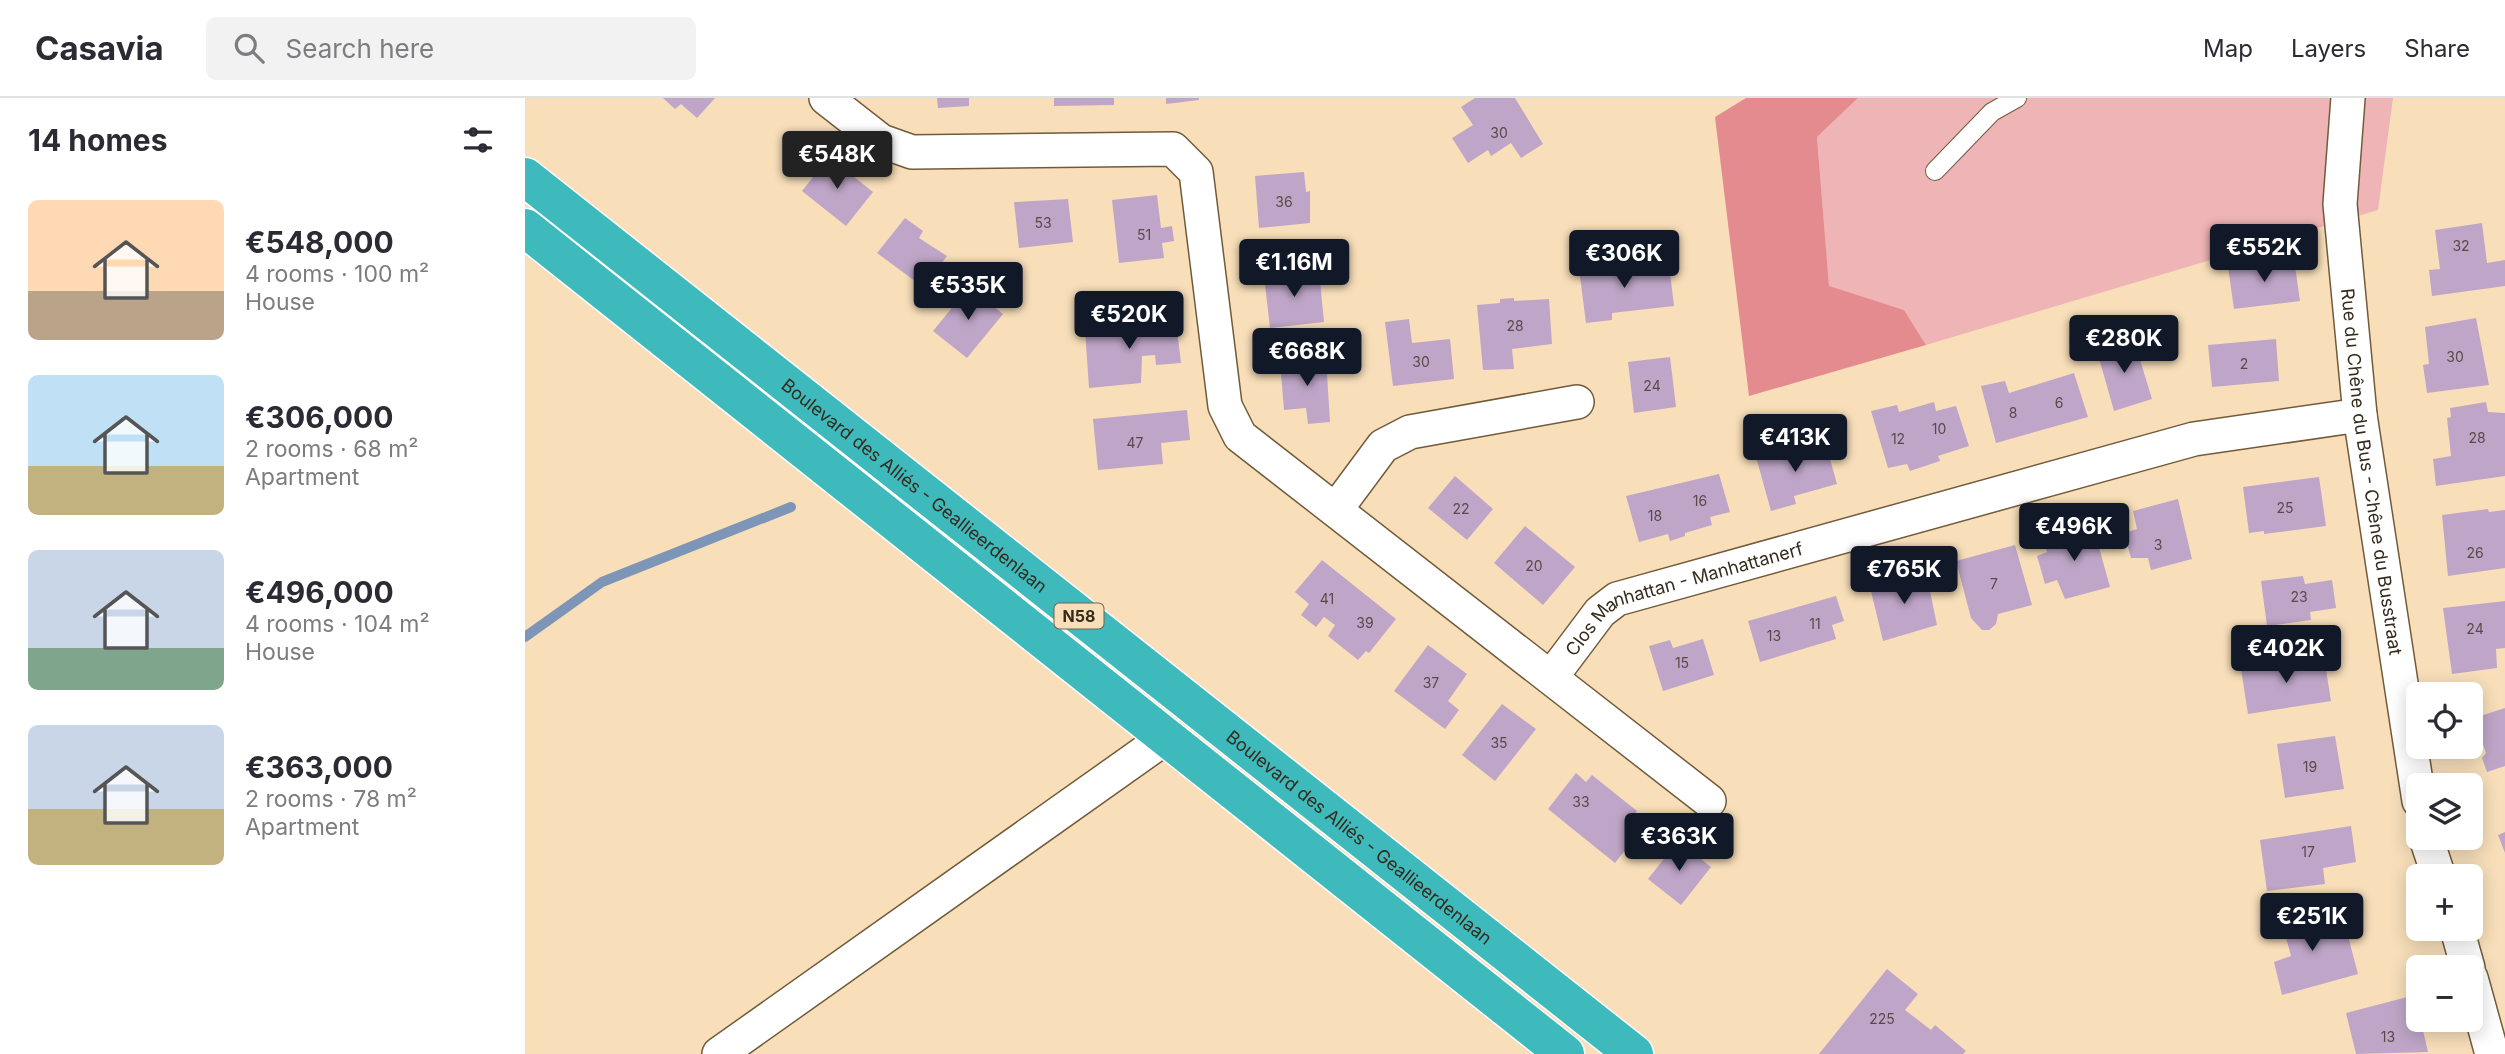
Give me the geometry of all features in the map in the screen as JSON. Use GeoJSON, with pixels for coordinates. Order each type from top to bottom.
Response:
{"type":"FeatureCollection","features":[{"type":"Feature","properties":{"kind":"highway","name":"Boulevard des Alliés - Geallieerdenlaan"},"geometry":{"type":"LineString","coordinates":[[525,177],[1634,1054]]}},
{"type":"Feature","properties":{"kind":"highway","name":"N58"},"geometry":{"type":"LineString","coordinates":[[525,228],[1565,1054]]}},
{"type":"Feature","properties":{"kind":"street","name":"Clos Manhattan - Manhattanerf"},"geometry":{"type":"LineString","coordinates":[[826,98],[881,141],[912,152],[1173,149],[1196,172],[1225,406],[1240,436],[1337,508],[1709,800]]}},
{"type":"Feature","properties":{"kind":"street","name":"Rue du Chêne du Bus - Chêne du Busstraat"},"geometry":{"type":"LineString","coordinates":[[2348,98],[2340,204],[2360,415],[2415,773]]}},
{"type":"Feature","properties":{"kind":"street"},"geometry":{"type":"LineString","coordinates":[[1337,508],[1383,446],[1410,432],[1577,402]]}},
{"type":"Feature","properties":{"kind":"street","name":"Clos Manhattan - Manhattanerf"},"geometry":{"type":"LineString","coordinates":[[1552,676],[1600,612],[1617,599],[2194,439],[2360,415]]}},
{"type":"Feature","properties":{"kind":"street"},"geometry":{"type":"LineString","coordinates":[[719,1054],[1165,738]]}},
{"type":"Feature","properties":{"kind":"street"},"geometry":{"type":"LineString","coordinates":[[2483,1019],[2493,1054]]}},
{"type":"Feature","properties":{"kind":"lane"},"geometry":{"type":"LineString","coordinates":[[1935,171],[1992,112],[2017,98]]}},
{"type":"Feature","properties":{"kind":"shaded area"},"geometry":{"type":"Polygon","coordinates":[[[1746,98],[1858,98],[1817,137],[1829,286],[1904,310],[1926,345],[1749,396],[1715,117],[1746,98]]]}},
{"type":"Feature","properties":{"kind":"shaded area"},"geometry":{"type":"Polygon","coordinates":[[[1858,98],[2393,98],[2378,210],[1926,345],[1904,310],[1829,287],[1817,137],[1858,98]]]}},
{"type":"Feature","properties":{"kind":"building"},"geometry":{"type":"Polygon","coordinates":[[[663,98],[715,98],[697,118],[681,104],[675,109],[663,98]]]}},
{"type":"Feature","properties":{"kind":"building"},"geometry":{"type":"Polygon","coordinates":[[[937,98],[969,98],[969,106],[938,108],[937,98]]]}},
{"type":"Feature","properties":{"kind":"building"},"geometry":{"type":"Polygon","coordinates":[[[1054,98],[1114,98],[1114,105],[1054,106],[1054,98]]]}},
{"type":"Feature","properties":{"kind":"building"},"geometry":{"type":"Polygon","coordinates":[[[1166,98],[1199,98],[1199,100],[1166,104],[1166,98]]]}},
{"type":"Feature","properties":{"kind":"building"},"geometry":{"type":"Polygon","coordinates":[[[1475,98],[1515,98],[1543,144],[1521,158],[1511,143],[1491,156],[1488,150],[1468,163],[1452,138],[1473,125],[1461,107],[1475,98]]]}},
{"type":"Feature","properties":{"kind":"building"},"geometry":{"type":"Polygon","coordinates":[[[829,157],[873,192],[846,226],[802,191],[829,157]]]}},
{"type":"Feature","properties":{"kind":"building"},"geometry":{"type":"Polygon","coordinates":[[[1304,172],[1306,192],[1310,191],[1310,223],[1259,228],[1255,176],[1304,172]]]}},
{"type":"Feature","properties":{"kind":"building"},"geometry":{"type":"Polygon","coordinates":[[[1157,195],[1161,228],[1172,226],[1174,241],[1162,243],[1164,258],[1119,263],[1112,200],[1157,195]]]}},
{"type":"Feature","properties":{"kind":"building"},"geometry":{"type":"Polygon","coordinates":[[[1068,199],[1073,242],[1019,248],[1014,202],[1068,199]]]}},
{"type":"Feature","properties":{"kind":"building"},"geometry":{"type":"Polygon","coordinates":[[[905,218],[923,231],[919,238],[947,256],[923,287],[877,253],[905,218]]]}},
{"type":"Feature","properties":{"kind":"building"},"geometry":{"type":"Polygon","coordinates":[[[2482,223],[2487,263],[2505,260],[2505,286],[2432,296],[2429,270],[2440,269],[2435,230],[2482,223]]]}},
{"type":"Feature","properties":{"kind":"building"},"geometry":{"type":"Polygon","coordinates":[[[2294,259],[2300,301],[2234,309],[2228,267],[2294,259]]]}},
{"type":"Feature","properties":{"kind":"building"},"geometry":{"type":"Polygon","coordinates":[[[1634,262],[1635,267],[1669,264],[1674,306],[1612,313],[1612,320],[1586,323],[1579,269],[1634,262]]]}},
{"type":"Feature","properties":{"kind":"building"},"geometry":{"type":"Polygon","coordinates":[[[1319,270],[1324,322],[1270,328],[1264,276],[1319,270]]]}},
{"type":"Feature","properties":{"kind":"building"},"geometry":{"type":"Polygon","coordinates":[[[969,287],[1003,314],[967,358],[933,331],[969,287]]]}},
{"type":"Feature","properties":{"kind":"building"},"geometry":{"type":"Polygon","coordinates":[[[1514,298],[1514,301],[1549,299],[1552,344],[1512,349],[1514,369],[1483,370],[1477,305],[1500,303],[1500,299],[1514,298]]]}},
{"type":"Feature","properties":{"kind":"building"},"geometry":{"type":"Polygon","coordinates":[[[1159,316],[1161,322],[1176,321],[1181,363],[1156,365],[1155,355],[1142,356],[1141,383],[1089,388],[1085,330],[1133,325],[1133,318],[1159,316]]]}},
{"type":"Feature","properties":{"kind":"building"},"geometry":{"type":"Polygon","coordinates":[[[2476,318],[2489,385],[2427,393],[2423,365],[2429,364],[2425,327],[2476,318]]]}},
{"type":"Feature","properties":{"kind":"building"},"geometry":{"type":"Polygon","coordinates":[[[1409,319],[1412,343],[1450,339],[1454,379],[1393,386],[1385,322],[1409,319]]]}},
{"type":"Feature","properties":{"kind":"building"},"geometry":{"type":"Polygon","coordinates":[[[2276,339],[2279,381],[2212,387],[2208,345],[2276,339]]]}},
{"type":"Feature","properties":{"kind":"building"},"geometry":{"type":"Polygon","coordinates":[[[2134,340],[2152,399],[2114,411],[2097,351],[2134,340]]]}},
{"type":"Feature","properties":{"kind":"building"},"geometry":{"type":"Polygon","coordinates":[[[1670,357],[1676,407],[1634,413],[1628,362],[1670,357]]]}},
{"type":"Feature","properties":{"kind":"building"},"geometry":{"type":"Polygon","coordinates":[[[1326,358],[1330,422],[1308,424],[1306,408],[1284,410],[1280,362],[1326,358]]]}},
{"type":"Feature","properties":{"kind":"building"},"geometry":{"type":"Polygon","coordinates":[[[2074,373],[2088,417],[1996,443],[1981,386],[2005,381],[2009,393],[2074,373]]]}},
{"type":"Feature","properties":{"kind":"building"},"geometry":{"type":"Polygon","coordinates":[[[1934,402],[1936,411],[1956,406],[1969,446],[1938,456],[1940,461],[1910,471],[1907,464],[1888,468],[1871,411],[1897,405],[1899,412],[1934,402]]]}},
{"type":"Feature","properties":{"kind":"building"},"geometry":{"type":"Polygon","coordinates":[[[2486,402],[2488,412],[2505,413],[2505,476],[2436,486],[2433,459],[2451,456],[2447,418],[2451,417],[2450,408],[2486,402]]]}},
{"type":"Feature","properties":{"kind":"building"},"geometry":{"type":"Polygon","coordinates":[[[1187,410],[1190,440],[1161,443],[1163,464],[1098,470],[1093,419],[1187,410]]]}},
{"type":"Feature","properties":{"kind":"building"},"geometry":{"type":"Polygon","coordinates":[[[1825,441],[1837,484],[1794,496],[1796,504],[1771,511],[1756,457],[1781,450],[1782,454],[1825,441]]]}},
{"type":"Feature","properties":{"kind":"building"},"geometry":{"type":"Polygon","coordinates":[[[1719,474],[1730,512],[1710,517],[1712,525],[1685,533],[1685,536],[1670,541],[1668,534],[1639,542],[1626,496],[1719,474]]]}},
{"type":"Feature","properties":{"kind":"building"},"geometry":{"type":"Polygon","coordinates":[[[1455,476],[1493,509],[1467,540],[1428,508],[1455,476]]]}},
{"type":"Feature","properties":{"kind":"building"},"geometry":{"type":"Polygon","coordinates":[[[2319,477],[2326,526],[2264,534],[2264,531],[2249,533],[2243,487],[2319,477]]]}},
{"type":"Feature","properties":{"kind":"building"},"geometry":{"type":"Polygon","coordinates":[[[2178,499],[2192,559],[2151,570],[2148,558],[2131,558],[2124,533],[2137,529],[2133,511],[2178,499]]]}},
{"type":"Feature","properties":{"kind":"building"},"geometry":{"type":"Polygon","coordinates":[[[2488,509],[2489,512],[2505,510],[2505,568],[2448,576],[2442,515],[2488,509]]]}},
{"type":"Feature","properties":{"kind":"building"},"geometry":{"type":"Polygon","coordinates":[[[1525,526],[1575,567],[1543,605],[1494,563],[1525,526]]]}},
{"type":"Feature","properties":{"kind":"building"},"geometry":{"type":"Polygon","coordinates":[[[2093,526],[2110,587],[2065,599],[2057,580],[2045,584],[2037,556],[2047,552],[2044,539],[2093,526]]]}},
{"type":"Feature","properties":{"kind":"building"},"geometry":{"type":"Polygon","coordinates":[[[2015,545],[2032,605],[1998,614],[1996,624],[1989,630],[1982,630],[1971,618],[1956,561],[2015,545]]]}},
{"type":"Feature","properties":{"kind":"building"},"geometry":{"type":"Polygon","coordinates":[[[1322,560],[1396,619],[1369,653],[1366,651],[1358,660],[1328,636],[1335,625],[1324,617],[1316,627],[1301,615],[1309,604],[1295,592],[1322,560]]]}},
{"type":"Feature","properties":{"kind":"building"},"geometry":{"type":"Polygon","coordinates":[[[1926,572],[1937,625],[1883,641],[1870,587],[1926,572]]]}},
{"type":"Feature","properties":{"kind":"building"},"geometry":{"type":"Polygon","coordinates":[[[2303,576],[2305,584],[2332,580],[2336,608],[2310,612],[2311,620],[2267,626],[2261,581],[2303,576]]]}},
{"type":"Feature","properties":{"kind":"building"},"geometry":{"type":"Polygon","coordinates":[[[1836,596],[1844,621],[1832,625],[1836,639],[1760,662],[1748,621],[1836,596]]]}},
{"type":"Feature","properties":{"kind":"building"},"geometry":{"type":"Polygon","coordinates":[[[2505,601],[2505,648],[2496,649],[2497,668],[2452,674],[2443,608],[2505,601]]]}},
{"type":"Feature","properties":{"kind":"building"},"geometry":{"type":"Polygon","coordinates":[[[1703,639],[1714,675],[1663,691],[1649,646],[1670,640],[1673,648],[1703,639]]]}},
{"type":"Feature","properties":{"kind":"building"},"geometry":{"type":"Polygon","coordinates":[[[1428,645],[1467,674],[1448,701],[1459,710],[1445,729],[1394,691],[1428,645]]]}},
{"type":"Feature","properties":{"kind":"building"},"geometry":{"type":"Polygon","coordinates":[[[2324,657],[2331,701],[2248,714],[2241,669],[2324,657]]]}},
{"type":"Feature","properties":{"kind":"building"},"geometry":{"type":"Polygon","coordinates":[[[1502,704],[1536,729],[1495,781],[1462,755],[1502,704]]]}},
{"type":"Feature","properties":{"kind":"building"},"geometry":{"type":"Polygon","coordinates":[[[2505,708],[2505,766],[2487,772],[2482,759],[2486,753],[2483,744],[2483,715],[2505,708]]]}},
{"type":"Feature","properties":{"kind":"building"},"geometry":{"type":"Polygon","coordinates":[[[2335,736],[2344,789],[2285,798],[2277,744],[2335,736]]]}},
{"type":"Feature","properties":{"kind":"building"},"geometry":{"type":"Polygon","coordinates":[[[1576,773],[1586,782],[1592,775],[1637,811],[1632,818],[1643,827],[1615,863],[1548,809],[1576,773]]]}},
{"type":"Feature","properties":{"kind":"building"},"geometry":{"type":"Polygon","coordinates":[[[2351,826],[2356,862],[2323,868],[2325,884],[2267,891],[2260,840],[2351,826]]]}},
{"type":"Feature","properties":{"kind":"building"},"geometry":{"type":"Polygon","coordinates":[[[2505,832],[2505,853],[2498,835],[2505,832]]]}},
{"type":"Feature","properties":{"kind":"building"},"geometry":{"type":"Polygon","coordinates":[[[1678,841],[1711,867],[1681,905],[1648,879],[1678,841]]]}},
{"type":"Feature","properties":{"kind":"building"},"geometry":{"type":"Polygon","coordinates":[[[2310,915],[2312,925],[2343,917],[2358,974],[2282,995],[2274,962],[2291,956],[2285,934],[2268,939],[2264,921],[2281,919],[2283,922],[2310,915]]]}},
{"type":"Feature","properties":{"kind":"building"},"geometry":{"type":"Polygon","coordinates":[[[1887,969],[1918,994],[1905,1010],[1931,1030],[1935,1025],[1966,1051],[1963,1054],[1819,1054],[1887,969]]]}},
{"type":"Feature","properties":{"kind":"building"},"geometry":{"type":"Polygon","coordinates":[[[2406,997],[2406,1032],[2423,1032],[2428,1052],[2356,1054],[2346,1013],[2406,997]]]}},
{"type":"Feature","properties":{"kind":"waterway"},"geometry":{"type":"LineString","coordinates":[[525,637],[602,582],[791,507]]}}]}
